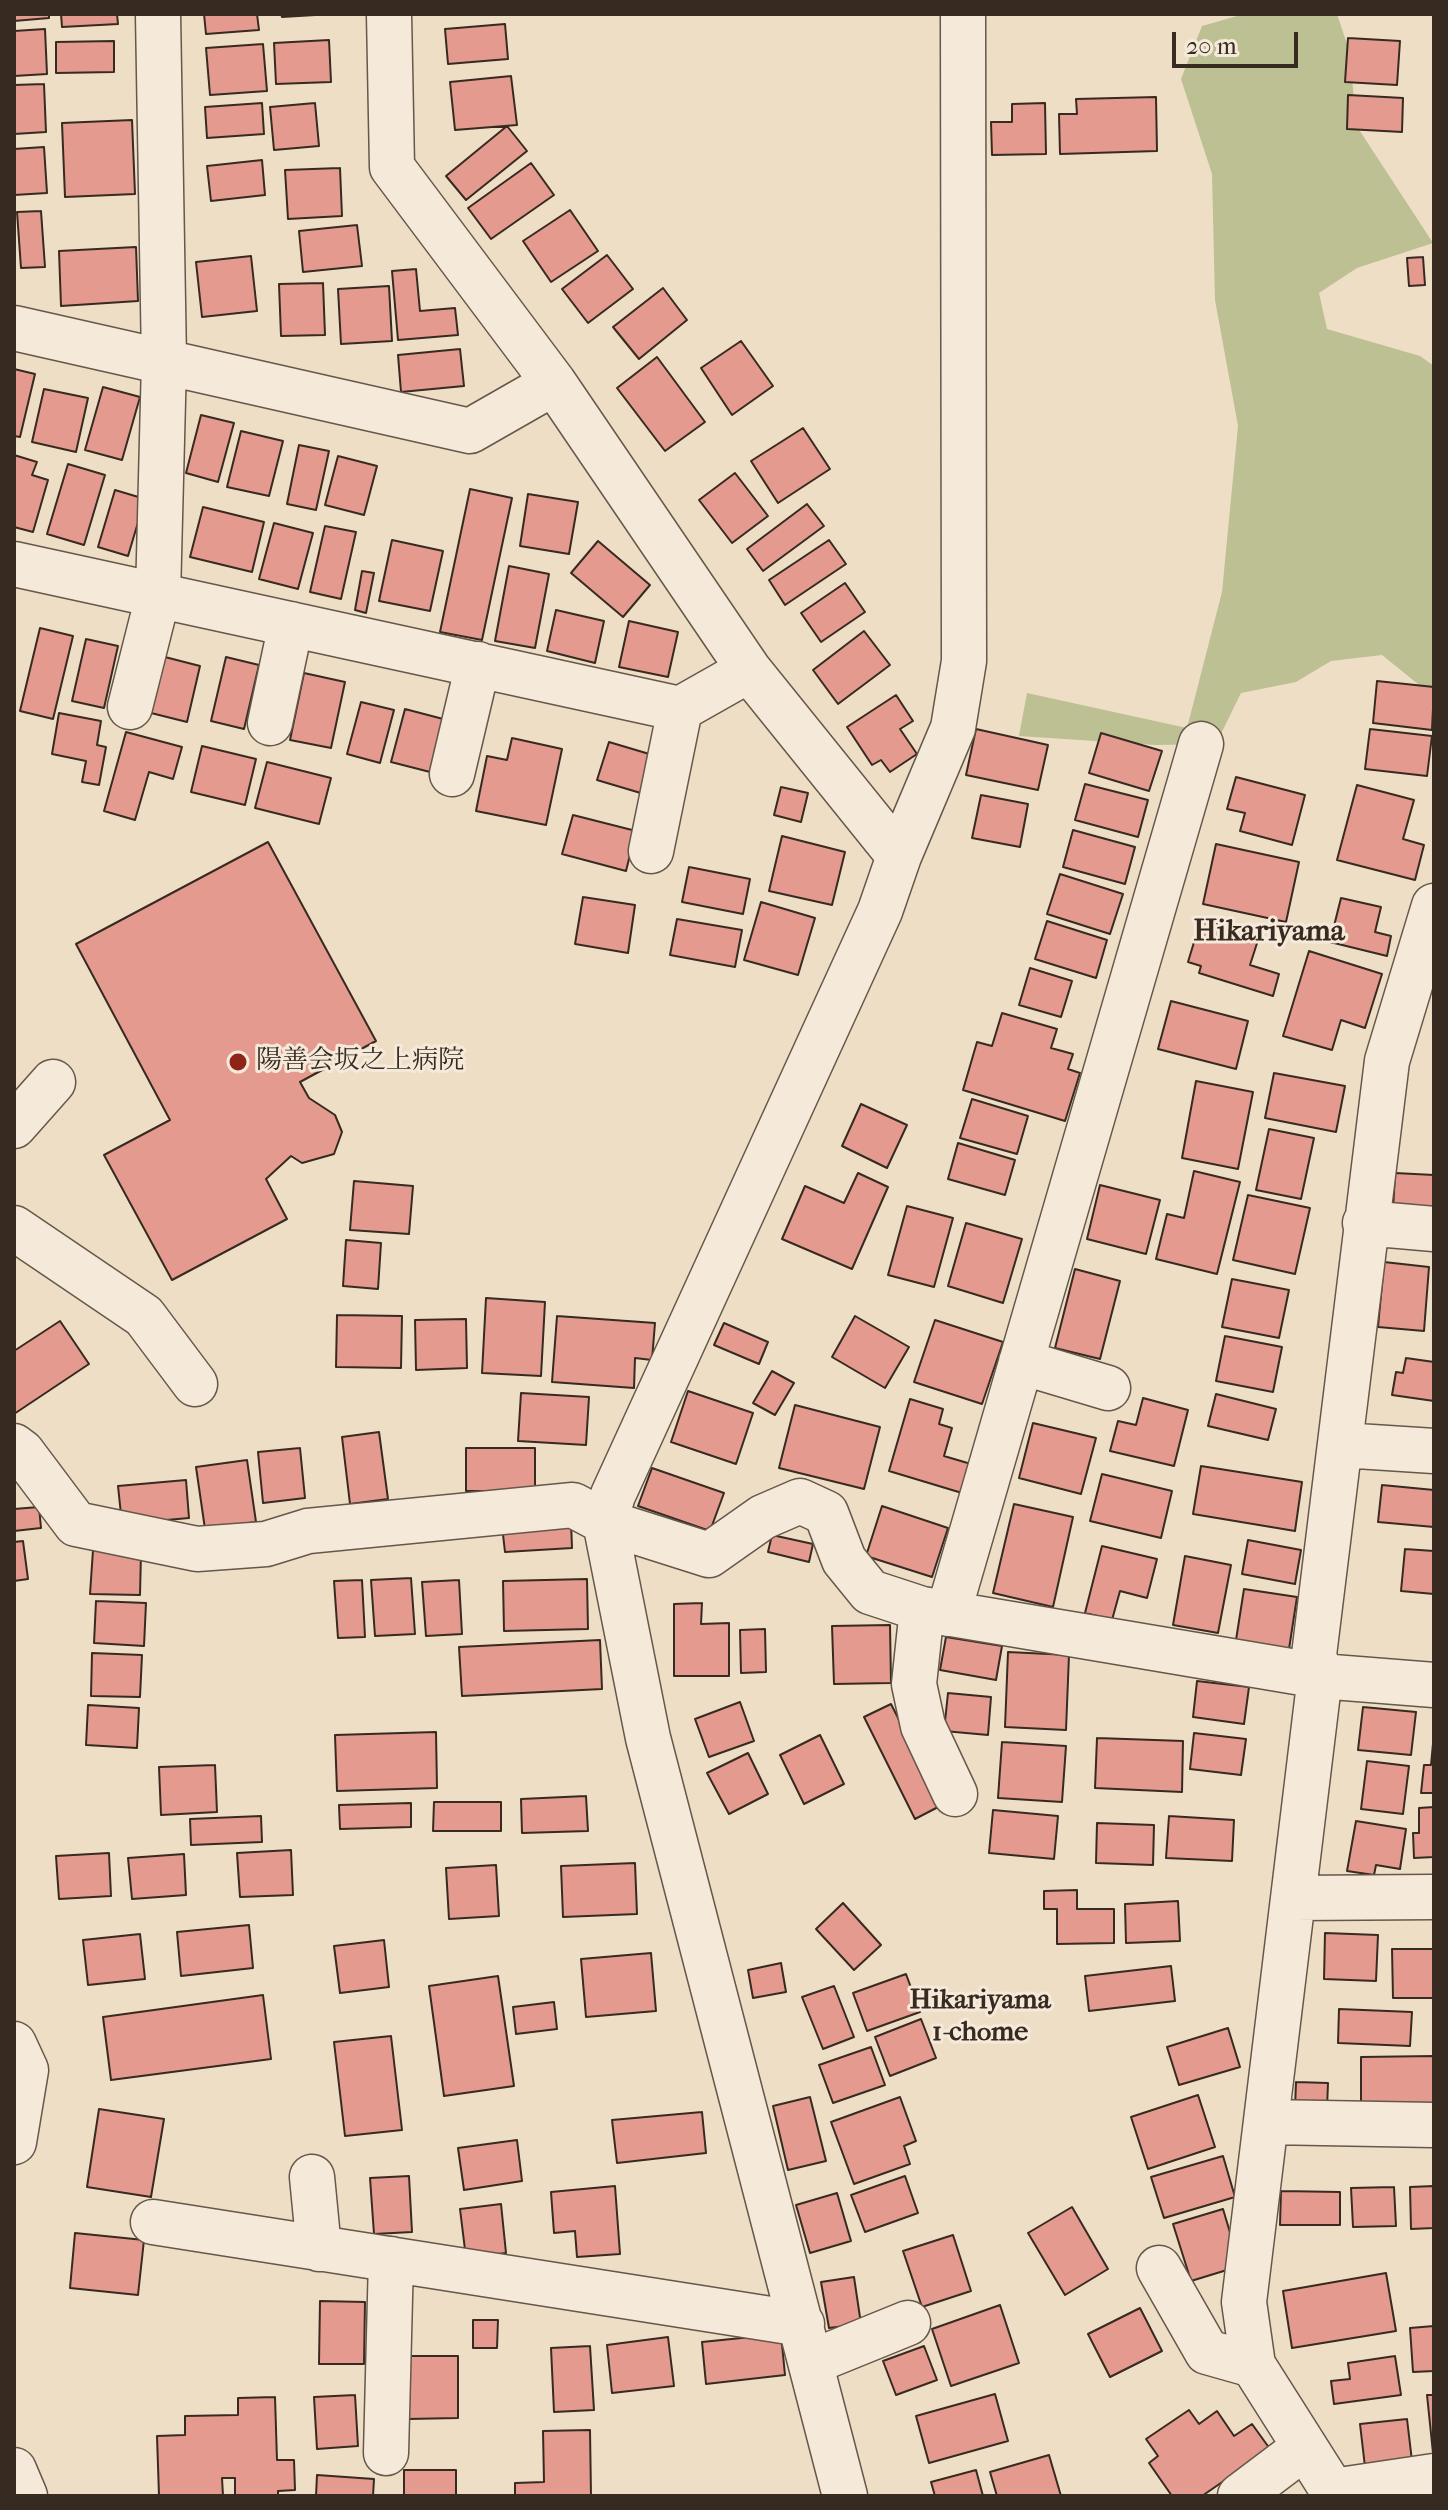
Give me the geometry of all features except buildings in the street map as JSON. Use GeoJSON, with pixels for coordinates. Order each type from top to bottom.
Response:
{"type":"FeatureCollection","features":[{"type":"Feature","properties":{"kind":"street"},"geometry":{"type":"LineString","coordinates":[[130,707],[158,596],[164,361],[158,14]]}},
{"type":"Feature","properties":{"kind":"street"},"geometry":{"type":"LineString","coordinates":[[389,14],[392,167],[554,383],[749,670],[899,856]]}},
{"type":"Feature","properties":{"kind":"street"},"geometry":{"type":"LineString","coordinates":[[845,2496],[648,1738],[605,1522],[613,1495],[880,911],[899,856],[953,728],[964,661],[963,14]]}},
{"type":"Feature","properties":{"kind":"street"},"geometry":{"type":"LineString","coordinates":[[14,328],[470,431],[554,383]]}},
{"type":"Feature","properties":{"kind":"street"},"geometry":{"type":"LineString","coordinates":[[14,564],[680,709],[749,670]]}},
{"type":"Feature","properties":{"kind":"street"},"geometry":{"type":"LineString","coordinates":[[270,723],[291,624]]}},
{"type":"Feature","properties":{"kind":"street"},"geometry":{"type":"LineString","coordinates":[[452,774],[478,664]]}},
{"type":"Feature","properties":{"kind":"street"},"geometry":{"type":"LineString","coordinates":[[651,851],[680,709]]}},
{"type":"Feature","properties":{"kind":"street"},"geometry":{"type":"LineString","coordinates":[[955,1794],[923,1726],[914,1684],[935,1611],[1021,1362],[1201,744]]}},
{"type":"Feature","properties":{"kind":"street"},"geometry":{"type":"LineString","coordinates":[[1434,906],[1387,1061],[1314,1655],[1320,1676],[1244,2302],[1253,2365],[1334,2493],[1434,2476]]}},
{"type":"Feature","properties":{"kind":"street"},"geometry":{"type":"LineString","coordinates":[[14,1126],[53,1082]]}},
{"type":"Feature","properties":{"kind":"street"},"geometry":{"type":"LineString","coordinates":[[1365,1223],[1434,1229]]}},
{"type":"Feature","properties":{"kind":"street"},"geometry":{"type":"LineString","coordinates":[[14,1228],[144,1316],[195,1384]]}},
{"type":"Feature","properties":{"kind":"street"},"geometry":{"type":"LineString","coordinates":[[1021,1362],[1108,1388]]}},
{"type":"Feature","properties":{"kind":"street"},"geometry":{"type":"LineString","coordinates":[[1341,1445],[1434,1451]]}},
{"type":"Feature","properties":{"kind":"street"},"geometry":{"type":"LineString","coordinates":[[14,1446],[22,1452],[76,1524],[197,1549],[266,1544],[308,1531],[573,1505],[605,1522],[709,1555],[763,1517],[800,1501],[826,1513],[844,1560],[870,1592],[935,1611],[1320,1676],[1434,1685]]}},
{"type":"Feature","properties":{"kind":"street"},"geometry":{"type":"LineString","coordinates":[[1295,1898],[1434,1897]]}},
{"type":"Feature","properties":{"kind":"street"},"geometry":{"type":"LineString","coordinates":[[14,2044],[26,2070],[14,2142]]}},
{"type":"Feature","properties":{"kind":"street"},"geometry":{"type":"LineString","coordinates":[[1267,2122],[1434,2125]]}},
{"type":"Feature","properties":{"kind":"street"},"geometry":{"type":"LineString","coordinates":[[312,2177],[319,2249]]}},
{"type":"Feature","properties":{"kind":"street"},"geometry":{"type":"LineString","coordinates":[[153,2222],[391,2259],[807,2343],[908,2323]]}},
{"type":"Feature","properties":{"kind":"street"},"geometry":{"type":"LineString","coordinates":[[386,2453],[391,2259]]}},
{"type":"Feature","properties":{"kind":"street"},"geometry":{"type":"LineString","coordinates":[[1159,2268],[1207,2352],[1253,2365]]}},
{"type":"Feature","properties":{"kind":"street"},"geometry":{"type":"LineString","coordinates":[[1240,2496],[1305,2447]]}},
{"type":"Feature","properties":{"kind":"street"},"geometry":{"type":"LineString","coordinates":[[14,2470],[25,2496]]}},
{"type":"Feature","properties":{"kind":"green space"},"geometry":{"type":"Polygon","coordinates":[[[1244,14],[1337,14],[1350,53],[1356,125],[1433,243],[1357,268],[1319,293],[1327,329],[1420,356],[1434,366],[1434,697],[1382,655],[1331,661],[1296,682],[1241,693],[1216,744],[1156,745],[1019,736],[1027,693],[1187,728],[1222,592],[1238,426],[1215,300],[1212,174],[1181,79],[1202,26],[1244,14]]]}},
{"type":"Feature","properties":{"kind":"place","name":"陽善会坂之上病院"},"geometry":{"type":"Point","coordinates":[238,1062]}},
{"type":"Feature","properties":{"kind":"district","name":"Hikariyama"},"geometry":{"type":"Point","coordinates":[1269,933]}},
{"type":"Feature","properties":{"kind":"district","name":"Hikariyama 1-chome"},"geometry":{"type":"Point","coordinates":[980,2017]}}]}
